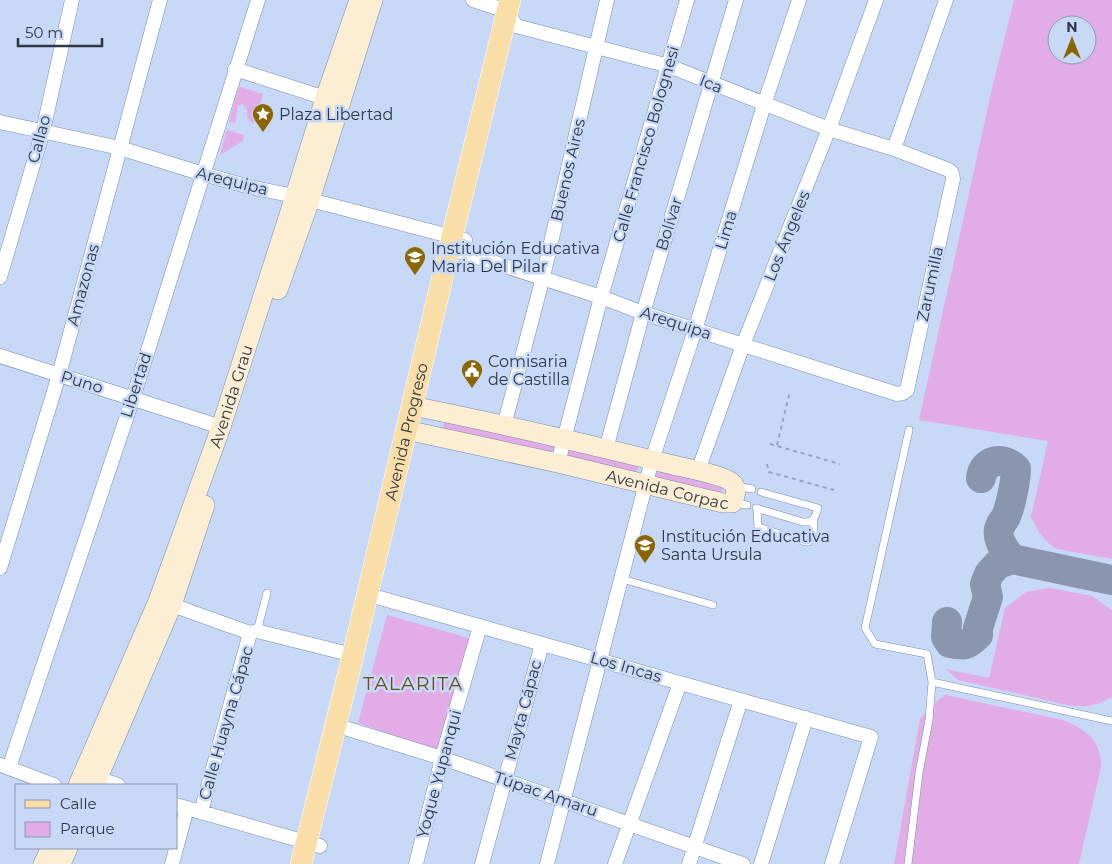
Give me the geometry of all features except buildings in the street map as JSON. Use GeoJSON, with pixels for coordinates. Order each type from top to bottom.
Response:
{"type":"FeatureCollection","features":[{"type":"Feature","properties":{"kind":"main road","name":"Avenida Progreso"},"geometry":{"type":"LineString","coordinates":[[314,851],[353,655],[418,407],[514,9]]}},
{"type":"Feature","properties":{"kind":"main road","name":"Avenida Progreso"},"geometry":{"type":"LineString","coordinates":[[301,864],[314,851],[348,729],[380,598],[412,431]]}},
{"type":"Feature","properties":{"kind":"street","name":"Callao"},"geometry":{"type":"LineString","coordinates":[[0,277],[43,131],[72,0]]}},
{"type":"Feature","properties":{"kind":"street","name":"Amazonas"},"geometry":{"type":"LineString","coordinates":[[0,568],[59,375],[160,0]]}},
{"type":"Feature","properties":{"kind":"street","name":"Libertad"},"geometry":{"type":"LineString","coordinates":[[4,766],[133,398],[258,0]]}},
{"type":"Feature","properties":{"kind":"street","name":"Avenida Grau"},"geometry":{"type":"LineString","coordinates":[[88,780],[172,605],[264,327],[303,198],[325,98],[359,0]]}},
{"type":"Feature","properties":{"kind":"street","name":"Avenida Grau"},"geometry":{"type":"LineString","coordinates":[[88,780],[158,601],[373,0]]}},
{"type":"Feature","properties":{"kind":"street","name":"Ica"},"geometry":{"type":"LineString","coordinates":[[472,0],[514,9],[596,46],[669,66],[764,105],[829,129],[894,149],[949,170],[952,173]]}},
{"type":"Feature","properties":{"kind":"street","name":"Buenos Aires"},"geometry":{"type":"LineString","coordinates":[[504,426],[543,277],[608,0]]}},
{"type":"Feature","properties":{"kind":"street","name":"Calle Francisco Bolognesi"},"geometry":{"type":"LineString","coordinates":[[558,463],[601,297],[687,0]]}},
{"type":"Feature","properties":{"kind":"street","name":"Bolívar"},"geometry":{"type":"LineString","coordinates":[[606,449],[643,313],[736,0]]}},
{"type":"Feature","properties":{"kind":"street","name":"Lima"},"geometry":{"type":"LineString","coordinates":[[547,864],[652,460],[799,0]]}},
{"type":"Feature","properties":{"kind":"street","name":"Los Ángeles"},"geometry":{"type":"LineString","coordinates":[[698,471],[743,345],[829,129],[876,0]]}},
{"type":"Feature","properties":{"kind":"street"},"geometry":{"type":"LineString","coordinates":[[894,149],[946,0]]}},
{"type":"Feature","properties":{"kind":"street"},"geometry":{"type":"LineString","coordinates":[[235,69],[325,98]]}},
{"type":"Feature","properties":{"kind":"street","name":"Arequipa"},"geometry":{"type":"LineString","coordinates":[[0,122],[120,148],[203,174],[250,187],[303,198],[457,244],[643,313],[897,394],[903,393]]}},
{"type":"Feature","properties":{"kind":"street","name":"Zarumilla"},"geometry":{"type":"LineString","coordinates":[[903,393],[907,390],[953,179],[952,173]]}},
{"type":"Feature","properties":{"kind":"street","name":"Puno"},"geometry":{"type":"LineString","coordinates":[[0,356],[220,427]]}},
{"type":"Feature","properties":{"kind":"street","name":"Avenida Corpac"},"geometry":{"type":"LineString","coordinates":[[412,431],[558,463],[723,503],[741,496],[728,480],[698,471],[418,407]]}},
{"type":"Feature","properties":{"kind":"street","name":"Los Incas"},"geometry":{"type":"LineString","coordinates":[[380,598],[871,736],[832,864]]}},
{"type":"Feature","properties":{"kind":"street"},"geometry":{"type":"LineString","coordinates":[[172,605],[254,632],[353,655]]}},
{"type":"Feature","properties":{"kind":"street","name":"Yoque Yupanqui"},"geometry":{"type":"LineString","coordinates":[[416,864],[442,758],[480,626]]}},
{"type":"Feature","properties":{"kind":"street","name":"Calle Huayna Cápac"},"geometry":{"type":"LineString","coordinates":[[178,843],[188,808],[254,632]]}},
{"type":"Feature","properties":{"kind":"street","name":"Mayta Cápac"},"geometry":{"type":"LineString","coordinates":[[482,864],[542,644]]}},
{"type":"Feature","properties":{"kind":"street"},"geometry":{"type":"LineString","coordinates":[[615,864],[680,683]]}},
{"type":"Feature","properties":{"kind":"street"},"geometry":{"type":"LineString","coordinates":[[689,864],[741,700]]}},
{"type":"Feature","properties":{"kind":"street"},"geometry":{"type":"LineString","coordinates":[[761,864],[806,718]]}},
{"type":"Feature","properties":{"kind":"street","name":"Túpac Amaru"},"geometry":{"type":"LineString","coordinates":[[348,729],[504,779],[743,864]]}},
{"type":"Feature","properties":{"kind":"street"},"geometry":{"type":"LineString","coordinates":[[4,766],[51,784]]}},
{"type":"Feature","properties":{"kind":"street"},"geometry":{"type":"LineString","coordinates":[[88,780],[112,784]]}},
{"type":"Feature","properties":{"kind":"street"},"geometry":{"type":"LineString","coordinates":[[188,808],[314,851]]}},
{"type":"Feature","properties":{"kind":"street"},"geometry":{"type":"LineString","coordinates":[[44,864],[51,849]]}},
{"type":"Feature","properties":{"kind":"street"},"geometry":{"type":"LineString","coordinates":[[61,864],[68,849]]}},
{"type":"Feature","properties":{"kind":"street","name":"Calle Huayna Cápac"},"geometry":{"type":"LineString","coordinates":[[172,864],[176,849]]}},
{"type":"Feature","properties":{"kind":"lane"},"geometry":{"type":"LineString","coordinates":[[908,864],[919,773],[929,720],[932,682],[927,654],[875,644],[866,628],[909,430]]}},
{"type":"Feature","properties":{"kind":"lane"},"geometry":{"type":"LineString","coordinates":[[761,492],[818,508],[810,523],[757,508],[758,527],[764,530],[809,542],[813,537],[814,518]]}},
{"type":"Feature","properties":{"kind":"lane"},"geometry":{"type":"LineString","coordinates":[[622,579],[713,605]]}},
{"type":"Feature","properties":{"kind":"lane"},"geometry":{"type":"LineString","coordinates":[[254,632],[267,593]]}},
{"type":"Feature","properties":{"kind":"lane"},"geometry":{"type":"LineString","coordinates":[[932,682],[1112,721]]}},
{"type":"Feature","properties":{"kind":"path"},"geometry":{"type":"LineString","coordinates":[[777,446],[790,391]]}},
{"type":"Feature","properties":{"kind":"path"},"geometry":{"type":"LineString","coordinates":[[770,444],[840,464]]}},
{"type":"Feature","properties":{"kind":"path"},"geometry":{"type":"LineString","coordinates":[[767,464],[769,472],[834,490]]}},
{"type":"Feature","properties":{"kind":"green space"},"geometry":{"type":"Polygon","coordinates":[[[1014,0],[1112,0],[1112,559],[1057,549],[1041,535],[1031,517],[1048,441],[919,420],[993,84],[1014,0]]]}},
{"type":"Feature","properties":{"kind":"green space"},"geometry":{"type":"Polygon","coordinates":[[[241,87],[263,94],[256,122],[250,122],[247,109],[243,104],[238,106],[235,123],[229,122],[238,89],[241,87]]]}},
{"type":"Feature","properties":{"kind":"green space"},"geometry":{"type":"Polygon","coordinates":[[[227,130],[244,135],[243,141],[220,155],[227,130]]]}},
{"type":"Feature","properties":{"kind":"green space"},"geometry":{"type":"Polygon","coordinates":[[[445,421],[554,446],[554,449],[550,453],[444,429],[445,421]]]}},
{"type":"Feature","properties":{"kind":"green space"},"geometry":{"type":"Polygon","coordinates":[[[567,449],[638,466],[637,473],[567,458],[565,451],[567,449]]]}},
{"type":"Feature","properties":{"kind":"green space"},"geometry":{"type":"Polygon","coordinates":[[[660,471],[723,487],[720,496],[656,478],[656,474],[660,471]]]}},
{"type":"Feature","properties":{"kind":"green space"},"geometry":{"type":"Polygon","coordinates":[[[1050,588],[1092,596],[1112,610],[1112,697],[1090,706],[1067,705],[958,680],[946,669],[989,678],[1005,608],[1026,592],[1050,588]]]}},
{"type":"Feature","properties":{"kind":"green space"},"geometry":{"type":"Polygon","coordinates":[[[387,615],[472,639],[437,750],[358,723],[387,615]]]}},
{"type":"Feature","properties":{"kind":"green space"},"geometry":{"type":"Polygon","coordinates":[[[946,695],[1063,720],[1086,732],[1091,737],[1098,750],[1101,767],[1079,864],[894,864],[920,719],[940,698],[946,695]]]}},
{"type":"Feature","properties":{"kind":"taxiway"},"geometry":{"type":"LineString","coordinates":[[981,478],[990,463],[1006,462],[1016,469],[1010,504],[1006,517],[999,529],[1001,543],[1012,559]]}},
{"type":"Feature","properties":{"kind":"taxiway"},"geometry":{"type":"LineString","coordinates":[[947,622],[946,637],[950,643],[966,644],[978,635],[978,628],[988,597],[985,584],[989,574],[998,564],[1012,559],[1112,580]]}},
{"type":"Feature","properties":{"kind":"place","name":"Plaza Libertad"},"geometry":{"type":"Point","coordinates":[263,133]}},
{"type":"Feature","properties":{"kind":"place","name":"Institución Educativa Maria Del Pilar"},"geometry":{"type":"Point","coordinates":[415,276]}},
{"type":"Feature","properties":{"kind":"place","name":"Comisaria de Castilla"},"geometry":{"type":"Point","coordinates":[472,389]}},
{"type":"Feature","properties":{"kind":"place","name":"Institución Educativa Santa Ursula"},"geometry":{"type":"Point","coordinates":[645,564]}},
{"type":"Feature","properties":{"kind":"district","name":"TALARITA"},"geometry":{"type":"Point","coordinates":[413,683]}}]}
